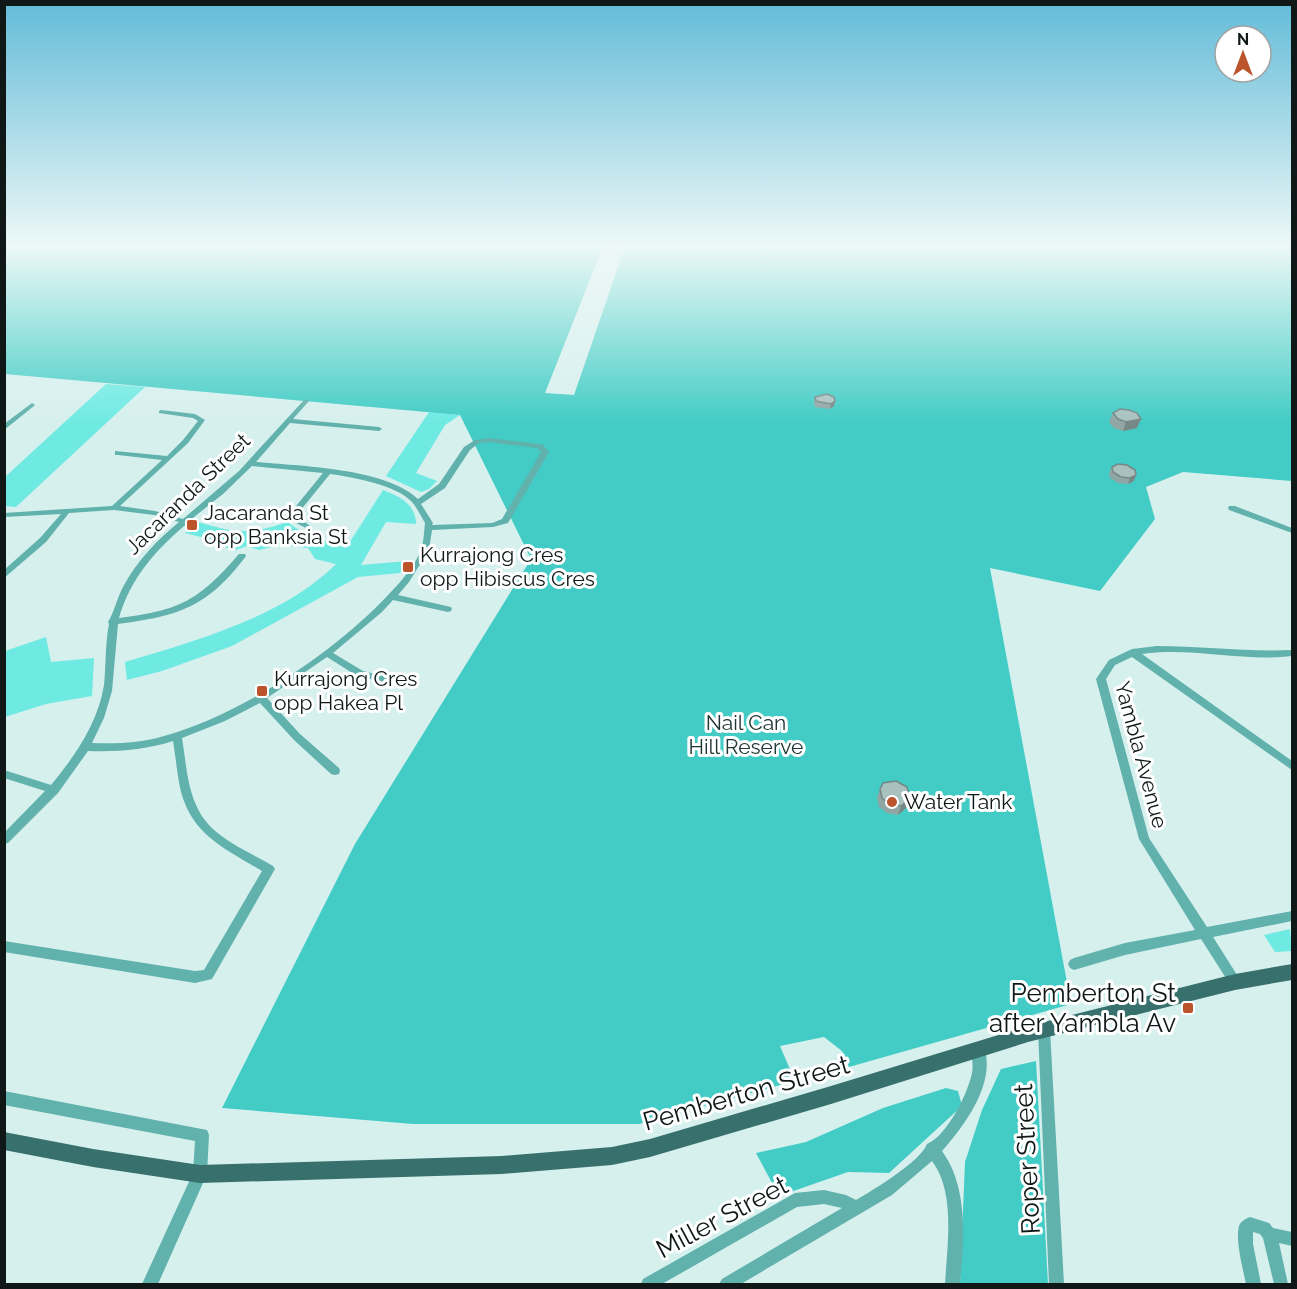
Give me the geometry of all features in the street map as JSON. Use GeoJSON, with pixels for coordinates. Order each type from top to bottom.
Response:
{"type":"FeatureCollection","features":[{"type":"Feature","properties":{"kind":"main road","name":"Pemberton Street"},"geometry":{"type":"LineString","coordinates":[[7,1146],[200,1174],[501,1165],[612,1156],[650,1148],[1044,1030],[1235,982],[1293,972]]}},
{"type":"Feature","properties":{"kind":"street","name":"Jacaranda Street"},"geometry":{"type":"LineString","coordinates":[[4,840],[54,790],[85,747],[106,698],[110,677],[112,622],[120,599],[136,572],[157,546],[251,464],[306,401]]}},
{"type":"Feature","properties":{"kind":"street"},"geometry":{"type":"LineString","coordinates":[[4,428],[32,405]]}},
{"type":"Feature","properties":{"kind":"street"},"geometry":{"type":"LineString","coordinates":[[114,508],[128,492],[186,441],[202,420],[195,416],[162,412]]}},
{"type":"Feature","properties":{"kind":"street"},"geometry":{"type":"LineString","coordinates":[[288,421],[379,429]]}},
{"type":"Feature","properties":{"kind":"street"},"geometry":{"type":"LineString","coordinates":[[418,502],[442,486],[467,449],[477,441],[526,444],[544,449],[544,457],[505,521],[493,525],[428,528]]}},
{"type":"Feature","properties":{"kind":"street"},"geometry":{"type":"LineString","coordinates":[[118,453],[166,458]]}},
{"type":"Feature","properties":{"kind":"street"},"geometry":{"type":"LineString","coordinates":[[85,747],[130,747],[177,736],[261,698],[327,653],[370,620],[393,597],[421,557],[428,528],[425,514],[418,502],[402,490],[382,482],[251,464]]}},
{"type":"Feature","properties":{"kind":"street"},"geometry":{"type":"LineString","coordinates":[[306,526],[297,520],[296,511],[327,473]]}},
{"type":"Feature","properties":{"kind":"street"},"geometry":{"type":"LineString","coordinates":[[4,515],[114,508],[155,513],[186,522]]}},
{"type":"Feature","properties":{"kind":"street"},"geometry":{"type":"LineString","coordinates":[[1232,508],[1293,531]]}},
{"type":"Feature","properties":{"kind":"street"},"geometry":{"type":"LineString","coordinates":[[4,575],[43,540],[68,510]]}},
{"type":"Feature","properties":{"kind":"street"},"geometry":{"type":"LineString","coordinates":[[112,622],[149,617],[184,608],[216,587],[242,556]]}},
{"type":"Feature","properties":{"kind":"street"},"geometry":{"type":"LineString","coordinates":[[393,597],[448,609]]}},
{"type":"Feature","properties":{"kind":"street","name":"Yambla Avenue"},"geometry":{"type":"LineString","coordinates":[[1235,982],[1144,839],[1101,678],[1103,672],[1116,660],[1133,653],[1162,648],[1269,656],[1293,653]]}},
{"type":"Feature","properties":{"kind":"street"},"geometry":{"type":"LineString","coordinates":[[327,653],[360,674],[396,682]]}},
{"type":"Feature","properties":{"kind":"street"},"geometry":{"type":"LineString","coordinates":[[1133,653],[1293,766]]}},
{"type":"Feature","properties":{"kind":"street"},"geometry":{"type":"LineString","coordinates":[[261,698],[297,737],[335,771]]}},
{"type":"Feature","properties":{"kind":"street"},"geometry":{"type":"LineString","coordinates":[[4,946],[195,977],[208,975],[269,870],[224,843],[199,820],[189,798],[177,736]]}},
{"type":"Feature","properties":{"kind":"street"},"geometry":{"type":"LineString","coordinates":[[4,774],[54,790]]}},
{"type":"Feature","properties":{"kind":"street"},"geometry":{"type":"LineString","coordinates":[[1074,964],[1125,949],[1293,916]]}},
{"type":"Feature","properties":{"kind":"street","name":"Roper Street"},"geometry":{"type":"LineString","coordinates":[[1044,1030],[1057,1284]]}},
{"type":"Feature","properties":{"kind":"street","name":"Roper Street"},"geometry":{"type":"LineString","coordinates":[[932,1149],[966,1111],[973,1098],[981,1070],[978,1049]]}},
{"type":"Feature","properties":{"kind":"street"},"geometry":{"type":"LineString","coordinates":[[4,1098],[202,1136],[200,1174],[150,1284]]}},
{"type":"Feature","properties":{"kind":"street"},"geometry":{"type":"LineString","coordinates":[[727,1284],[901,1179],[932,1149],[943,1161],[951,1180],[953,1284]]}},
{"type":"Feature","properties":{"kind":"street","name":"Miller Street"},"geometry":{"type":"LineString","coordinates":[[648,1284],[795,1200],[824,1197],[846,1202],[854,1208]]}},
{"type":"Feature","properties":{"kind":"street"},"geometry":{"type":"LineString","coordinates":[[1253,1284],[1246,1244],[1246,1228],[1250,1224],[1256,1225],[1269,1234],[1293,1239]]}},
{"type":"Feature","properties":{"kind":"street"},"geometry":{"type":"LineString","coordinates":[[1269,1234],[1281,1284]]}},
{"type":"Feature","properties":{"kind":"shaded area"},"geometry":{"type":"Polygon","coordinates":[[[106,384],[145,387],[16,507],[5,506],[5,477],[106,384]]]}},
{"type":"Feature","properties":{"kind":"shaded area"},"geometry":{"type":"Polygon","coordinates":[[[429,412],[460,415],[445,425],[416,473],[437,481],[429,489],[421,492],[386,476],[429,412]]]}},
{"type":"Feature","properties":{"kind":"shaded area"},"geometry":{"type":"Polygon","coordinates":[[[383,490],[395,495],[410,506],[416,524],[386,522],[361,565],[408,561],[400,573],[358,577],[232,646],[162,671],[127,680],[125,662],[209,636],[264,613],[315,583],[336,564],[315,559],[308,548],[279,545],[259,550],[247,546],[233,551],[209,539],[185,533],[198,522],[233,530],[252,531],[287,522],[305,534],[346,548],[383,490]]]}},
{"type":"Feature","properties":{"kind":"shaded area"},"geometry":{"type":"Polygon","coordinates":[[[46,637],[51,662],[94,658],[92,696],[46,704],[5,717],[5,651],[46,637]]]}},
{"type":"Feature","properties":{"kind":"shaded area"},"geometry":{"type":"Polygon","coordinates":[[[1290,929],[1292,951],[1275,952],[1264,935],[1290,929]]]}},
{"type":"Feature","properties":{"kind":"green space","name":"Nail Can Hill Reserve"},"geometry":{"type":"Polygon","coordinates":[[[4,304],[580,304],[545,393],[574,395],[605,304],[1292,304],[1292,481],[1183,472],[1146,487],[1155,519],[1100,591],[990,568],[1071,1004],[849,1067],[842,1051],[824,1037],[780,1046],[795,1081],[639,1124],[413,1124],[222,1108],[355,844],[531,559],[460,415],[5,374],[4,304]]]}},
{"type":"Feature","properties":{"kind":"green space"},"geometry":{"type":"Polygon","coordinates":[[[1036,1061],[1048,1284],[960,1284],[965,1162],[982,1110],[1001,1069],[1036,1061]]]}},
{"type":"Feature","properties":{"kind":"green space"},"geometry":{"type":"Polygon","coordinates":[[[946,1088],[958,1091],[962,1106],[889,1173],[848,1172],[779,1196],[756,1153],[806,1142],[883,1108],[946,1088]]]}},
{"type":"Feature","properties":{"kind":"building"},"geometry":{"type":"Polygon","coordinates":[[[827,394],[834,397],[835,401],[831,404],[816,401],[815,397],[827,394]]]}},
{"type":"Feature","properties":{"kind":"building"},"geometry":{"type":"Polygon","coordinates":[[[1120,409],[1137,413],[1141,419],[1126,422],[1118,419],[1113,413],[1120,409]]]}},
{"type":"Feature","properties":{"kind":"building"},"geometry":{"type":"Polygon","coordinates":[[[1118,464],[1127,465],[1135,470],[1136,475],[1130,478],[1121,477],[1113,472],[1112,467],[1118,464]]]}},
{"type":"Feature","properties":{"kind":"building"},"geometry":{"type":"Polygon","coordinates":[[[896,781],[907,787],[910,798],[901,806],[890,804],[882,798],[880,789],[883,783],[896,781]]]}},
{"type":"Feature","properties":{"kind":"place","name":"Jacaranda St opp Banksia St"},"geometry":{"type":"Point","coordinates":[192,525]}},
{"type":"Feature","properties":{"kind":"place","name":"Kurrajong Cres opp Hibiscus Cres"},"geometry":{"type":"Point","coordinates":[408,567]}},
{"type":"Feature","properties":{"kind":"place","name":"Kurrajong Cres opp Hakea Pl"},"geometry":{"type":"Point","coordinates":[262,691]}},
{"type":"Feature","properties":{"kind":"place","name":"Water Tank"},"geometry":{"type":"Point","coordinates":[892,802]}},
{"type":"Feature","properties":{"kind":"place","name":"Pemberton St after Yambla Av"},"geometry":{"type":"Point","coordinates":[1188,1008]}}]}
